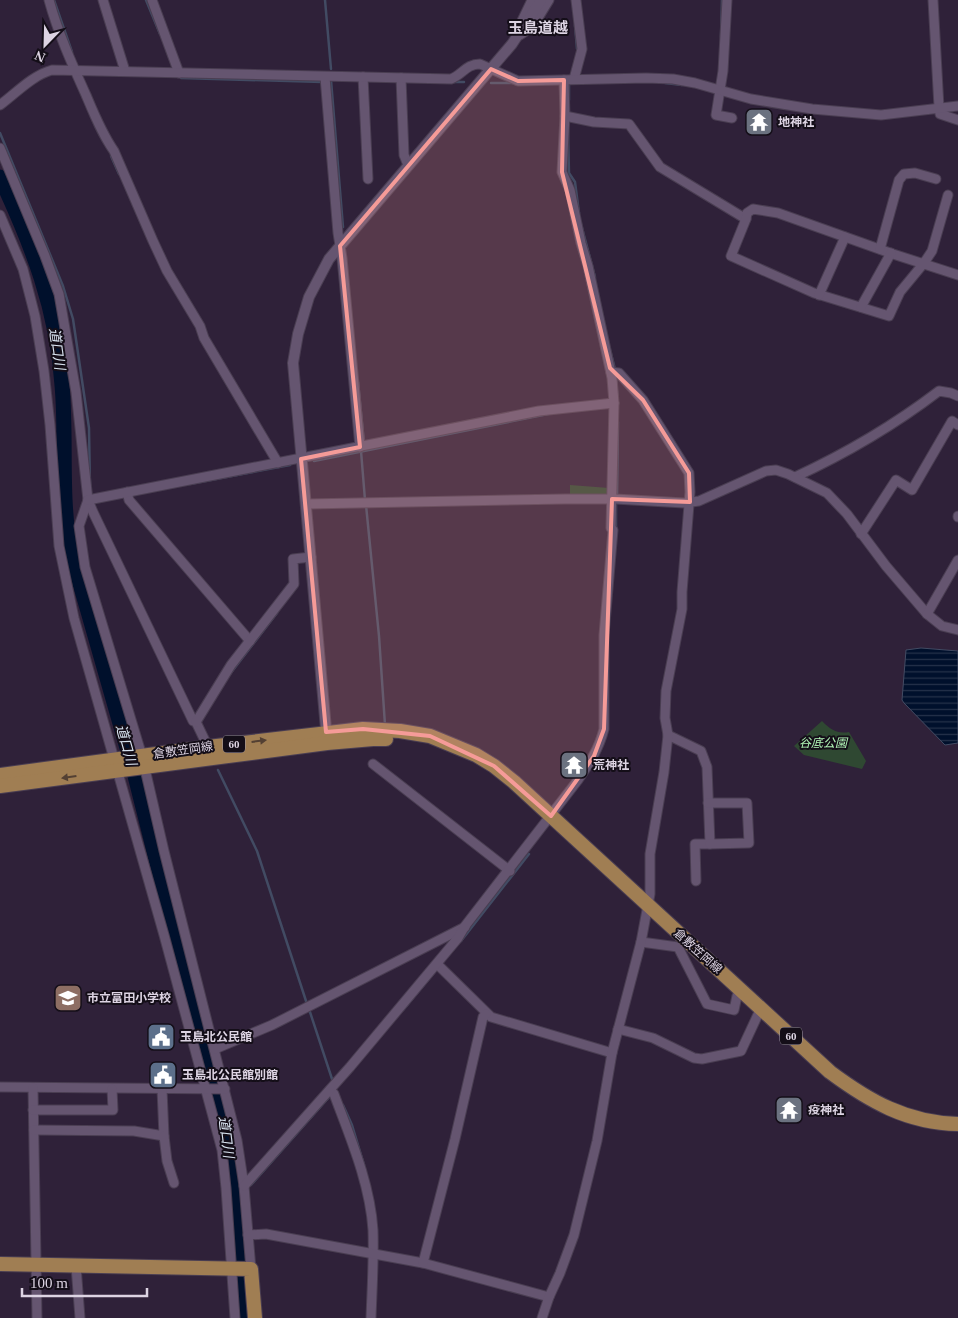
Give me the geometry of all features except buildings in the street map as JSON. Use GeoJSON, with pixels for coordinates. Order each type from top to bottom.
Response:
{"type":"FeatureCollection","features":[{"type":"Feature","properties":{"kind":"main road","name":"倉敷笠岡線"},"geometry":{"type":"LineString","coordinates":[[0,786],[143,761],[327,738],[363,729],[430,736],[476,755],[514,782],[830,1072],[860,1094],[888,1108],[918,1119],[945,1124],[958,1124]]}},
{"type":"Feature","properties":{"kind":"main road","name":"倉敷笠岡線"},"geometry":{"type":"LineString","coordinates":[[143,761],[208,747],[327,738]]}},
{"type":"Feature","properties":{"kind":"main road","name":"倉敷笠岡線"},"geometry":{"type":"LineString","coordinates":[[0,774],[117,765]]}},
{"type":"Feature","properties":{"kind":"main road"},"geometry":{"type":"LineString","coordinates":[[0,1264],[241,1269],[255,1318]]}},
{"type":"Feature","properties":{"kind":"street"},"geometry":{"type":"LineString","coordinates":[[49,0],[55,22],[167,271],[200,326],[204,338],[281,463]]}},
{"type":"Feature","properties":{"kind":"street"},"geometry":{"type":"LineString","coordinates":[[103,0],[125,71]]}},
{"type":"Feature","properties":{"kind":"street"},"geometry":{"type":"LineString","coordinates":[[152,0],[180,73]]}},
{"type":"Feature","properties":{"kind":"street"},"geometry":{"type":"LineString","coordinates":[[520,35],[520,25],[532,0]]}},
{"type":"Feature","properties":{"kind":"street"},"geometry":{"type":"LineString","coordinates":[[327,738],[294,377],[298,334],[309,297],[329,260],[520,35],[541,0]]}},
{"type":"Feature","properties":{"kind":"street"},"geometry":{"type":"LineString","coordinates":[[520,35],[533,26],[549,0]]}},
{"type":"Feature","properties":{"kind":"street"},"geometry":{"type":"LineString","coordinates":[[574,80],[582,49],[576,0]]}},
{"type":"Feature","properties":{"kind":"street"},"geometry":{"type":"LineString","coordinates":[[726,0],[721,90],[716,115],[732,118]]}},
{"type":"Feature","properties":{"kind":"street"},"geometry":{"type":"LineString","coordinates":[[933,0],[938,107],[940,114],[958,120]]}},
{"type":"Feature","properties":{"kind":"street"},"geometry":{"type":"LineString","coordinates":[[0,104],[45,72],[78,70],[125,71],[325,81],[402,80],[453,78],[466,67],[476,64],[518,81],[673,79],[751,99],[812,109],[881,115],[958,106]]}},
{"type":"Feature","properties":{"kind":"street"},"geometry":{"type":"LineString","coordinates":[[363,80],[368,179]]}},
{"type":"Feature","properties":{"kind":"street"},"geometry":{"type":"LineString","coordinates":[[402,80],[404,156],[408,165]]}},
{"type":"Feature","properties":{"kind":"street"},"geometry":{"type":"LineString","coordinates":[[244,1186],[439,966],[465,926],[510,871],[594,756],[604,729],[604,635],[615,500],[614,372],[581,243],[570,190],[562,172],[565,116],[564,80]]}},
{"type":"Feature","properties":{"kind":"street"},"geometry":{"type":"LineString","coordinates":[[325,81],[360,447]]}},
{"type":"Feature","properties":{"kind":"street"},"geometry":{"type":"LineString","coordinates":[[565,116],[594,122],[629,124],[660,167],[746,219]]}},
{"type":"Feature","properties":{"kind":"street"},"geometry":{"type":"LineString","coordinates":[[0,148],[45,256],[58,294],[76,392],[93,512],[193,721],[208,747]]}},
{"type":"Feature","properties":{"kind":"street"},"geometry":{"type":"LineString","coordinates":[[880,250],[899,180],[904,174],[914,173],[936,179]]}},
{"type":"Feature","properties":{"kind":"street"},"geometry":{"type":"LineString","coordinates":[[948,196],[932,251],[924,263],[900,292],[889,316],[819,294],[754,268],[731,256],[747,213],[753,209],[778,213],[880,250],[924,263],[958,274]]}},
{"type":"Feature","properties":{"kind":"street"},"geometry":{"type":"LineString","coordinates":[[0,215],[24,269],[35,316],[50,425],[58,546],[74,618],[207,1089],[222,1150],[226,1188],[241,1269]]}},
{"type":"Feature","properties":{"kind":"street"},"geometry":{"type":"LineString","coordinates":[[819,294],[845,237]]}},
{"type":"Feature","properties":{"kind":"street"},"geometry":{"type":"LineString","coordinates":[[861,308],[891,253]]}},
{"type":"Feature","properties":{"kind":"street"},"geometry":{"type":"LineString","coordinates":[[542,1318],[574,1235],[597,1141],[612,1054],[641,942],[650,894],[650,854],[664,772],[668,735],[665,718],[666,691],[682,609],[690,502],[689,473],[643,400],[614,372]]}},
{"type":"Feature","properties":{"kind":"street"},"geometry":{"type":"LineString","coordinates":[[795,477],[838,457],[874,436],[939,391],[951,392],[958,396]]}},
{"type":"Feature","properties":{"kind":"street"},"geometry":{"type":"LineString","coordinates":[[91,499],[127,495],[539,412],[614,403]]}},
{"type":"Feature","properties":{"kind":"street"},"geometry":{"type":"LineString","coordinates":[[861,534],[896,480],[912,490],[952,422],[958,425]]}},
{"type":"Feature","properties":{"kind":"street"},"geometry":{"type":"LineString","coordinates":[[306,504],[615,500],[690,502],[719,493],[770,469],[776,470],[827,493],[847,514],[886,566],[927,614],[942,626],[958,630]]}},
{"type":"Feature","properties":{"kind":"street"},"geometry":{"type":"LineString","coordinates":[[127,495],[249,643]]}},
{"type":"Feature","properties":{"kind":"street"},"geometry":{"type":"LineString","coordinates":[[91,499],[80,526],[85,567],[143,761],[237,1140],[244,1186],[248,1235],[234,1318]]}},
{"type":"Feature","properties":{"kind":"street"},"geometry":{"type":"LineString","coordinates":[[197,725],[226,672],[294,584],[292,559],[311,557]]}},
{"type":"Feature","properties":{"kind":"street"},"geometry":{"type":"LineString","coordinates":[[927,614],[958,560]]}},
{"type":"Feature","properties":{"kind":"street"},"geometry":{"type":"LineString","coordinates":[[668,735],[701,750],[707,767],[710,844]]}},
{"type":"Feature","properties":{"kind":"street"},"geometry":{"type":"LineString","coordinates":[[373,764],[510,871]]}},
{"type":"Feature","properties":{"kind":"street"},"geometry":{"type":"LineString","coordinates":[[696,881],[695,844],[749,843],[747,803],[708,803]]}},
{"type":"Feature","properties":{"kind":"street"},"geometry":{"type":"LineString","coordinates":[[215,1049],[272,1025],[465,926]]}},
{"type":"Feature","properties":{"kind":"street"},"geometry":{"type":"LineString","coordinates":[[641,942],[678,947],[707,1004],[734,1010],[737,996]]}},
{"type":"Feature","properties":{"kind":"street"},"geometry":{"type":"LineString","coordinates":[[439,966],[491,1017],[612,1054]]}},
{"type":"Feature","properties":{"kind":"street"},"geometry":{"type":"LineString","coordinates":[[618,1029],[653,1038],[694,1058],[702,1059],[742,1051],[761,1008]]}},
{"type":"Feature","properties":{"kind":"street"},"geometry":{"type":"LineString","coordinates":[[422,1263],[455,1139],[483,1017],[486,1014]]}},
{"type":"Feature","properties":{"kind":"street"},"geometry":{"type":"LineString","coordinates":[[0,1087],[225,1089]]}},
{"type":"Feature","properties":{"kind":"street"},"geometry":{"type":"LineString","coordinates":[[33,1088],[38,1318]]}},
{"type":"Feature","properties":{"kind":"street"},"geometry":{"type":"LineString","coordinates":[[33,1110],[113,1110],[112,1088]]}},
{"type":"Feature","properties":{"kind":"street"},"geometry":{"type":"LineString","coordinates":[[162,1089],[167,1161],[174,1183]]}},
{"type":"Feature","properties":{"kind":"street"},"geometry":{"type":"LineString","coordinates":[[330,1090],[334,1094],[357,1155],[373,1229],[374,1253],[371,1318]]}},
{"type":"Feature","properties":{"kind":"street"},"geometry":{"type":"LineString","coordinates":[[34,1130],[134,1131],[164,1136]]}},
{"type":"Feature","properties":{"kind":"street"},"geometry":{"type":"LineString","coordinates":[[248,1235],[266,1234],[374,1253],[422,1263],[549,1297]]}},
{"type":"Feature","properties":{"kind":"street"},"geometry":{"type":"LineString","coordinates":[[76,1266],[80,1318]]}},
{"type":"Feature","properties":{"kind":"highlighted area"},"geometry":{"type":"Polygon","coordinates":[[[491,69],[518,81],[564,80],[562,172],[610,368],[643,400],[689,473],[690,502],[612,499],[604,729],[594,756],[551,816],[494,766],[430,736],[363,729],[326,732],[301,459],[360,447],[340,246],[491,69]]]}},
{"type":"Feature","properties":{"kind":"green space"},"geometry":{"type":"Polygon","coordinates":[[[570,485],[609,488],[607,495],[570,496],[570,485]]]}},
{"type":"Feature","properties":{"kind":"green space","name":"谷底公園"},"geometry":{"type":"Polygon","coordinates":[[[822,721],[834,731],[849,732],[866,761],[862,769],[804,755],[794,746],[822,721]]]}},
{"type":"Feature","properties":{"kind":"water"},"geometry":{"type":"Polygon","coordinates":[[[921,648],[958,651],[958,743],[945,745],[902,700],[906,650],[921,648]]]}},
{"type":"Feature","properties":{"kind":"waterway"},"geometry":{"type":"LineString","coordinates":[[54,0],[72,52]]}},
{"type":"Feature","properties":{"kind":"waterway"},"geometry":{"type":"LineString","coordinates":[[146,0],[160,34]]}},
{"type":"Feature","properties":{"kind":"waterway"},"geometry":{"type":"LineString","coordinates":[[325,0],[331,69]]}},
{"type":"Feature","properties":{"kind":"waterway"},"geometry":{"type":"LineString","coordinates":[[721,37],[722,0]]}},
{"type":"Feature","properties":{"kind":"waterway"},"geometry":{"type":"LineString","coordinates":[[575,25],[577,49]]}},
{"type":"Feature","properties":{"kind":"waterway"},"geometry":{"type":"LineString","coordinates":[[180,76],[181,78],[322,82]]}},
{"type":"Feature","properties":{"kind":"waterway"},"geometry":{"type":"LineString","coordinates":[[331,80],[343,227]]}},
{"type":"Feature","properties":{"kind":"waterway"},"geometry":{"type":"LineString","coordinates":[[452,82],[464,82]]}},
{"type":"Feature","properties":{"kind":"waterway"},"geometry":{"type":"LineString","coordinates":[[491,83],[515,83]]}},
{"type":"Feature","properties":{"kind":"waterway"},"geometry":{"type":"LineString","coordinates":[[665,83],[682,85]]}},
{"type":"Feature","properties":{"kind":"waterway"},"geometry":{"type":"LineString","coordinates":[[569,84],[569,100]]}},
{"type":"Feature","properties":{"kind":"waterway"},"geometry":{"type":"LineString","coordinates":[[568,131],[569,173],[575,182],[579,213]]}},
{"type":"Feature","properties":{"kind":"waterway"},"geometry":{"type":"LineString","coordinates":[[0,133],[63,286],[73,319],[89,428],[90,487]]}},
{"type":"Feature","properties":{"kind":"waterway"},"geometry":{"type":"LineString","coordinates":[[111,156],[119,174]]}},
{"type":"Feature","properties":{"kind":"waterway","name":"道口川"},"geometry":{"type":"LineString","coordinates":[[0,177],[41,278],[55,330],[62,385],[66,511],[71,552],[135,776],[208,1065],[224,1113],[240,1257],[243,1318]]}},
{"type":"Feature","properties":{"kind":"waterway"},"geometry":{"type":"LineString","coordinates":[[581,224],[595,277]]}},
{"type":"Feature","properties":{"kind":"waterway"},"geometry":{"type":"LineString","coordinates":[[610,350],[615,369]]}},
{"type":"Feature","properties":{"kind":"waterway"},"geometry":{"type":"LineString","coordinates":[[616,380],[618,404]]}},
{"type":"Feature","properties":{"kind":"waterway"},"geometry":{"type":"LineString","coordinates":[[358,382],[364,443]]}},
{"type":"Feature","properties":{"kind":"waterway"},"geometry":{"type":"LineString","coordinates":[[314,461],[548,414]]}},
{"type":"Feature","properties":{"kind":"waterway"},"geometry":{"type":"LineString","coordinates":[[617,496],[618,422]]}},
{"type":"Feature","properties":{"kind":"waterway"},"geometry":{"type":"LineString","coordinates":[[361,451],[365,500]]}},
{"type":"Feature","properties":{"kind":"waterway"},"geometry":{"type":"LineString","coordinates":[[190,484],[290,465]]}},
{"type":"Feature","properties":{"kind":"waterway"},"geometry":{"type":"LineString","coordinates":[[616,502],[616,529]]}},
{"type":"Feature","properties":{"kind":"waterway"},"geometry":{"type":"LineString","coordinates":[[366,505],[379,636],[385,725]]}},
{"type":"Feature","properties":{"kind":"waterway"},"geometry":{"type":"LineString","coordinates":[[230,674],[277,613]]}},
{"type":"Feature","properties":{"kind":"waterway"},"geometry":{"type":"LineString","coordinates":[[218,770],[257,851],[307,1004]]}},
{"type":"Feature","properties":{"kind":"waterway"},"geometry":{"type":"LineString","coordinates":[[461,941],[529,854]]}},
{"type":"Feature","properties":{"kind":"waterway"},"geometry":{"type":"LineString","coordinates":[[403,1010],[438,968]]}},
{"type":"Feature","properties":{"kind":"waterway"},"geometry":{"type":"LineString","coordinates":[[309,1009],[333,1082]]}},
{"type":"Feature","properties":{"kind":"waterway"},"geometry":{"type":"LineString","coordinates":[[251,1185],[331,1095]]}},
{"type":"Feature","properties":{"kind":"waterway"},"geometry":{"type":"LineString","coordinates":[[343,1105],[352,1125],[364,1165]]}},
{"type":"Feature","properties":{"kind":"waterway"},"geometry":{"type":"LineString","coordinates":[[234,1194],[240,1193]]}},
{"type":"Feature","properties":{"kind":"place","name":"地神社"},"geometry":{"type":"Point","coordinates":[759,122]}},
{"type":"Feature","properties":{"kind":"place","name":"荒神社"},"geometry":{"type":"Point","coordinates":[574,765]}},
{"type":"Feature","properties":{"kind":"place","name":"市立富田小学校"},"geometry":{"type":"Point","coordinates":[68,998]}},
{"type":"Feature","properties":{"kind":"place","name":"玉島北公民館"},"geometry":{"type":"Point","coordinates":[161,1037]}},
{"type":"Feature","properties":{"kind":"place","name":"玉島北公民館別館"},"geometry":{"type":"Point","coordinates":[163,1075]}},
{"type":"Feature","properties":{"kind":"place","name":"疫神社"},"geometry":{"type":"Point","coordinates":[789,1110]}},
{"type":"Feature","properties":{"kind":"district","name":"玉島道越"},"geometry":{"type":"Point","coordinates":[538,28]}}]}
